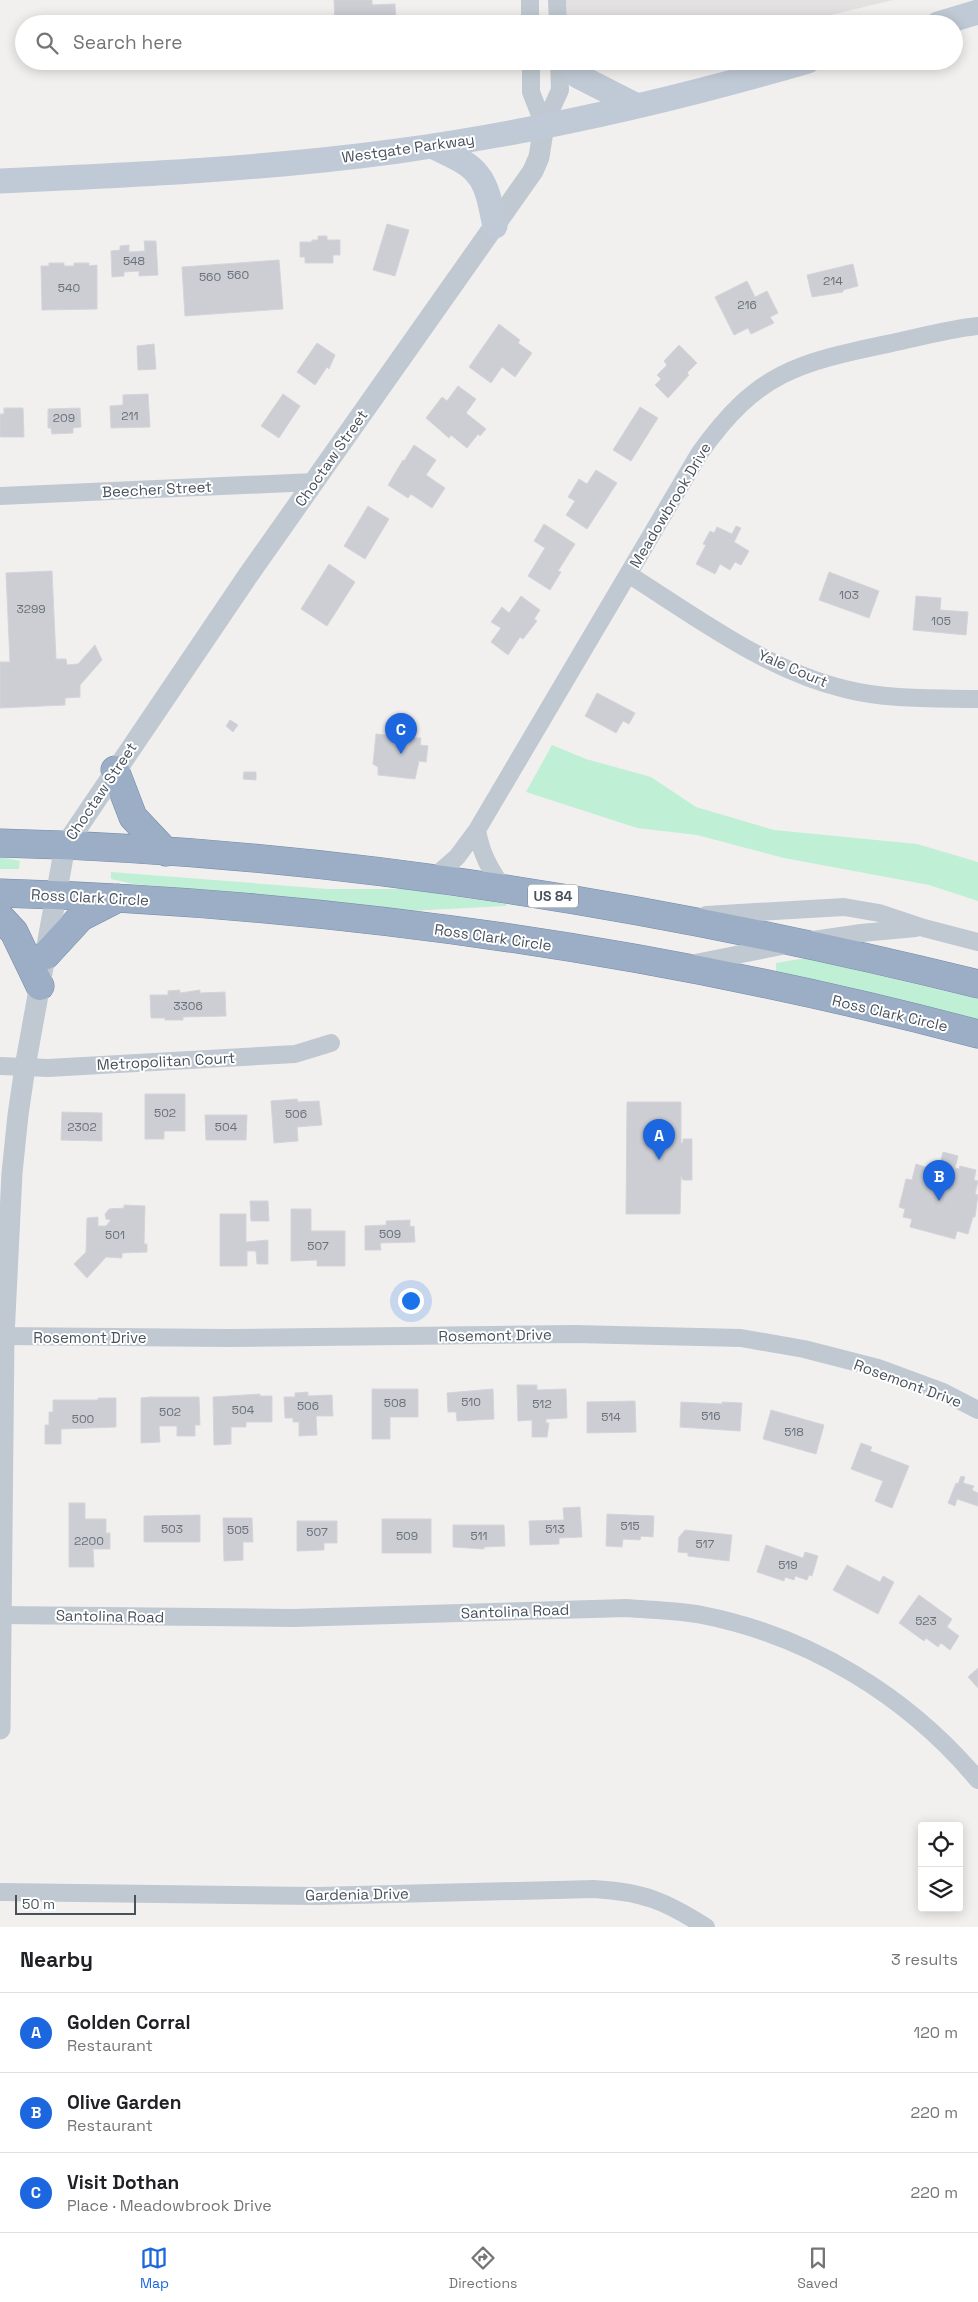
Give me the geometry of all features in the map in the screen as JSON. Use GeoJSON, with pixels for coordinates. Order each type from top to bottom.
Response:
{"type":"FeatureCollection","features":[{"type":"Feature","properties":{"kind":"highway"},"geometry":{"type":"LineString","coordinates":[[115,770],[133,817],[142,829],[166,852]]}},
{"type":"Feature","properties":{"kind":"highway","name":"US 84"},"geometry":{"type":"LineString","coordinates":[[0,843],[166,852],[274,861],[503,888],[672,917],[798,942],[978,984]]}},
{"type":"Feature","properties":{"kind":"highway","name":"Ross Clark Circle"},"geometry":{"type":"LineString","coordinates":[[0,893],[119,898],[269,910],[424,927],[539,944],[772,986],[978,1034]]}},
{"type":"Feature","properties":{"kind":"highway"},"geometry":{"type":"LineString","coordinates":[[46,955],[80,917],[119,898]]}},
{"type":"Feature","properties":{"kind":"highway"},"geometry":{"type":"LineString","coordinates":[[0,917],[14,932],[40,986]]}},
{"type":"Feature","properties":{"kind":"main road"},"geometry":{"type":"LineString","coordinates":[[963,16],[978,12]]}},
{"type":"Feature","properties":{"kind":"main road"},"geometry":{"type":"LineString","coordinates":[[573,70],[578,76],[637,106]]}},
{"type":"Feature","properties":{"kind":"main road","name":"Westgate Parkway"},"geometry":{"type":"LineString","coordinates":[[0,181],[228,168],[351,157],[432,146],[637,106],[774,70]]}},
{"type":"Feature","properties":{"kind":"main road"},"geometry":{"type":"LineString","coordinates":[[432,146],[478,174],[485,187],[495,226]]}},
{"type":"Feature","properties":{"kind":"street"},"geometry":{"type":"LineString","coordinates":[[530,0],[530,15]]}},
{"type":"Feature","properties":{"kind":"street"},"geometry":{"type":"LineString","coordinates":[[557,0],[558,15]]}},
{"type":"Feature","properties":{"kind":"street"},"geometry":{"type":"LineString","coordinates":[[531,70],[531,92],[544,124]]}},
{"type":"Feature","properties":{"kind":"street","name":"Choctaw Street"},"geometry":{"type":"LineString","coordinates":[[0,1729],[2,1336],[12,1173],[25,1067],[65,846],[115,770],[314,482],[533,171],[539,157],[544,124],[560,90],[559,70]]}},
{"type":"Feature","properties":{"kind":"street","name":"Meadowbrook Drive"},"geometry":{"type":"LineString","coordinates":[[432,879],[457,857],[477,830],[699,454],[720,424],[755,390],[775,377],[812,361],[978,326]]}},
{"type":"Feature","properties":{"kind":"street","name":"Beecher Street"},"geometry":{"type":"LineString","coordinates":[[0,496],[314,482]]}},
{"type":"Feature","properties":{"kind":"street","name":"Yale Court"},"geometry":{"type":"LineString","coordinates":[[628,574],[756,654],[817,681],[846,690],[877,695],[978,699]]}},
{"type":"Feature","properties":{"kind":"street"},"geometry":{"type":"LineString","coordinates":[[477,830],[481,850],[488,867],[503,888]]}},
{"type":"Feature","properties":{"kind":"street"},"geometry":{"type":"LineString","coordinates":[[672,917],[844,907],[879,913],[924,928],[978,942]]}},
{"type":"Feature","properties":{"kind":"street"},"geometry":{"type":"LineString","coordinates":[[673,967],[798,942],[861,933],[924,928]]}},
{"type":"Feature","properties":{"kind":"street","name":"Metropolitan Court"},"geometry":{"type":"LineString","coordinates":[[0,1066],[48,1068],[295,1054],[331,1043]]}},
{"type":"Feature","properties":{"kind":"street","name":"Rosemont Drive"},"geometry":{"type":"LineString","coordinates":[[2,1336],[229,1338],[575,1334],[742,1338],[804,1349],[878,1368],[943,1392],[978,1410]]}},
{"type":"Feature","properties":{"kind":"street","name":"Santolina Road"},"geometry":{"type":"LineString","coordinates":[[1,1615],[293,1618],[626,1608],[701,1615],[740,1624],[815,1652],[866,1681],[903,1707],[932,1732],[961,1760],[978,1780]]}},
{"type":"Feature","properties":{"kind":"street","name":"Gardenia Drive"},"geometry":{"type":"LineString","coordinates":[[0,1892],[316,1896],[594,1889],[621,1891],[651,1897],[677,1909],[706,1927]]}},
{"type":"Feature","properties":{"kind":"shaded area"},"geometry":{"type":"Polygon","coordinates":[[[566,0],[893,0],[830,15],[567,15],[566,0]]]}},
{"type":"Feature","properties":{"kind":"green space"},"geometry":{"type":"Polygon","coordinates":[[[552,745],[586,759],[651,777],[696,807],[774,830],[917,844],[978,862],[978,901],[929,885],[784,858],[697,835],[637,828],[526,792],[552,745]]]}},
{"type":"Feature","properties":{"kind":"green space"},"geometry":{"type":"Polygon","coordinates":[[[0,857],[20,861],[19,869],[0,869],[0,857]]]}},
{"type":"Feature","properties":{"kind":"green space"},"geometry":{"type":"Polygon","coordinates":[[[111,872],[328,889],[405,889],[506,904],[506,906],[409,911],[327,901],[134,884],[111,879],[111,872]]]}},
{"type":"Feature","properties":{"kind":"green space"},"geometry":{"type":"Polygon","coordinates":[[[806,958],[978,999],[978,1020],[776,973],[776,963],[806,958]]]}},
{"type":"Feature","properties":{"kind":"building"},"geometry":{"type":"Polygon","coordinates":[[[334,0],[372,0],[372,5],[395,4],[396,15],[335,15],[334,0]]]}},
{"type":"Feature","properties":{"kind":"building"},"geometry":{"type":"Polygon","coordinates":[[[387,224],[409,230],[395,276],[373,270],[387,224]]]}},
{"type":"Feature","properties":{"kind":"building"},"geometry":{"type":"Polygon","coordinates":[[[318,236],[327,236],[327,240],[340,240],[340,255],[333,255],[333,263],[305,263],[305,257],[300,257],[300,242],[318,240],[318,236]]]}},
{"type":"Feature","properties":{"kind":"building"},"geometry":{"type":"Polygon","coordinates":[[[144,241],[156,241],[158,275],[139,276],[139,271],[124,272],[124,276],[112,277],[111,251],[120,250],[120,246],[129,245],[129,252],[145,251],[144,241]]]}},
{"type":"Feature","properties":{"kind":"building"},"geometry":{"type":"Polygon","coordinates":[[[279,260],[283,309],[185,316],[182,267],[279,260]]]}},
{"type":"Feature","properties":{"kind":"building"},"geometry":{"type":"Polygon","coordinates":[[[49,263],[64,263],[64,266],[74,266],[74,263],[89,263],[89,266],[97,265],[97,309],[42,310],[41,266],[49,266],[49,263]]]}},
{"type":"Feature","properties":{"kind":"building"},"geometry":{"type":"Polygon","coordinates":[[[853,264],[858,286],[843,290],[843,292],[812,297],[807,275],[853,264]]]}},
{"type":"Feature","properties":{"kind":"building"},"geometry":{"type":"Polygon","coordinates":[[[747,281],[755,297],[767,291],[778,313],[770,317],[774,323],[751,334],[748,328],[734,335],[715,297],[747,281]]]}},
{"type":"Feature","properties":{"kind":"building"},"geometry":{"type":"Polygon","coordinates":[[[499,324],[520,340],[518,343],[532,353],[515,377],[502,367],[491,383],[469,367],[499,324]]]}},
{"type":"Feature","properties":{"kind":"building"},"geometry":{"type":"Polygon","coordinates":[[[317,343],[335,355],[329,369],[327,367],[315,385],[297,372],[317,343]]]}},
{"type":"Feature","properties":{"kind":"building"},"geometry":{"type":"Polygon","coordinates":[[[154,344],[156,369],[138,370],[137,346],[154,344]]]}},
{"type":"Feature","properties":{"kind":"building"},"geometry":{"type":"Polygon","coordinates":[[[679,345],[697,363],[668,398],[655,385],[661,379],[657,375],[667,365],[664,361],[679,345]]]}},
{"type":"Feature","properties":{"kind":"building"},"geometry":{"type":"Polygon","coordinates":[[[458,386],[476,399],[466,413],[486,429],[480,436],[478,434],[467,448],[451,435],[449,438],[426,418],[442,397],[447,401],[458,386]]]}},
{"type":"Feature","properties":{"kind":"building"},"geometry":{"type":"Polygon","coordinates":[[[148,394],[150,427],[111,428],[110,406],[123,405],[123,395],[148,394]]]}},
{"type":"Feature","properties":{"kind":"building"},"geometry":{"type":"Polygon","coordinates":[[[283,394],[300,406],[279,438],[261,426],[283,394]]]}},
{"type":"Feature","properties":{"kind":"building"},"geometry":{"type":"Polygon","coordinates":[[[640,407],[658,418],[631,461],[613,450],[640,407]]]}},
{"type":"Feature","properties":{"kind":"building"},"geometry":{"type":"Polygon","coordinates":[[[4,408],[23,408],[24,437],[0,437],[0,414],[4,414],[4,408]]]}},
{"type":"Feature","properties":{"kind":"building"},"geometry":{"type":"Polygon","coordinates":[[[80,408],[81,427],[73,428],[73,433],[52,434],[51,428],[48,428],[48,409],[80,408]]]}},
{"type":"Feature","properties":{"kind":"building"},"geometry":{"type":"Polygon","coordinates":[[[414,445],[436,460],[426,475],[445,488],[432,508],[411,494],[408,498],[388,485],[414,445]]]}},
{"type":"Feature","properties":{"kind":"building"},"geometry":{"type":"Polygon","coordinates":[[[596,470],[617,483],[587,529],[566,515],[575,501],[568,497],[579,479],[587,484],[596,470]]]}},
{"type":"Feature","properties":{"kind":"building"},"geometry":{"type":"Polygon","coordinates":[[[368,506],[389,519],[365,559],[344,546],[368,506]]]}},
{"type":"Feature","properties":{"kind":"building"},"geometry":{"type":"Polygon","coordinates":[[[544,524],[575,544],[558,571],[561,572],[550,590],[528,576],[545,548],[534,541],[544,524]]]}},
{"type":"Feature","properties":{"kind":"building"},"geometry":{"type":"Polygon","coordinates":[[[736,526],[741,528],[734,542],[749,551],[741,565],[735,562],[730,570],[720,564],[715,574],[696,564],[706,545],[703,544],[710,531],[714,533],[717,527],[732,534],[736,526]]]}},
{"type":"Feature","properties":{"kind":"building"},"geometry":{"type":"Polygon","coordinates":[[[329,564],[355,582],[327,626],[301,609],[329,564]]]}},
{"type":"Feature","properties":{"kind":"building"},"geometry":{"type":"Polygon","coordinates":[[[52,571],[56,659],[66,659],[67,665],[78,664],[95,645],[102,660],[80,685],[80,697],[65,698],[65,705],[0,708],[0,662],[10,662],[6,573],[52,571]]]}},
{"type":"Feature","properties":{"kind":"building"},"geometry":{"type":"Polygon","coordinates":[[[829,572],[879,591],[869,618],[819,600],[829,572]]]}},
{"type":"Feature","properties":{"kind":"building"},"geometry":{"type":"Polygon","coordinates":[[[521,596],[540,610],[534,619],[537,621],[523,639],[520,637],[508,655],[491,642],[501,628],[491,622],[502,607],[509,613],[521,596]]]}},
{"type":"Feature","properties":{"kind":"building"},"geometry":{"type":"Polygon","coordinates":[[[916,596],[941,598],[940,610],[968,612],[966,635],[913,630],[916,596]]]}},
{"type":"Feature","properties":{"kind":"building"},"geometry":{"type":"Polygon","coordinates":[[[597,693],[635,713],[629,724],[623,721],[616,733],[585,716],[597,693]]]}},
{"type":"Feature","properties":{"kind":"building"},"geometry":{"type":"Polygon","coordinates":[[[230,720],[238,725],[233,732],[226,726],[230,720]]]}},
{"type":"Feature","properties":{"kind":"building"},"geometry":{"type":"Polygon","coordinates":[[[390,722],[414,724],[412,738],[421,738],[420,745],[428,746],[426,762],[419,761],[415,779],[378,775],[378,767],[373,764],[376,734],[386,735],[390,722]]]}},
{"type":"Feature","properties":{"kind":"building"},"geometry":{"type":"Polygon","coordinates":[[[244,772],[256,772],[256,780],[243,779],[244,772]]]}},
{"type":"Feature","properties":{"kind":"building"},"geometry":{"type":"Polygon","coordinates":[[[180,990],[180,993],[200,990],[200,993],[225,992],[226,1016],[183,1017],[183,1020],[151,1018],[150,995],[168,995],[168,991],[180,990]]]}},
{"type":"Feature","properties":{"kind":"building"},"geometry":{"type":"Polygon","coordinates":[[[145,1094],[185,1094],[185,1131],[164,1131],[164,1139],[145,1139],[145,1094]]]}},
{"type":"Feature","properties":{"kind":"building"},"geometry":{"type":"Polygon","coordinates":[[[297,1099],[298,1102],[319,1101],[322,1125],[297,1127],[298,1141],[274,1143],[271,1101],[297,1099]]]}},
{"type":"Feature","properties":{"kind":"building"},"geometry":{"type":"Polygon","coordinates":[[[627,1102],[681,1102],[681,1143],[683,1143],[683,1139],[692,1139],[692,1180],[683,1180],[681,1176],[680,1214],[626,1214],[627,1102]]]}},
{"type":"Feature","properties":{"kind":"building"},"geometry":{"type":"Polygon","coordinates":[[[62,1112],[102,1113],[102,1141],[61,1140],[62,1112]]]}},
{"type":"Feature","properties":{"kind":"building"},"geometry":{"type":"Polygon","coordinates":[[[205,1115],[247,1115],[246,1140],[206,1140],[205,1115]]]}},
{"type":"Feature","properties":{"kind":"building"},"geometry":{"type":"Polygon","coordinates":[[[943,1152],[958,1156],[955,1168],[959,1169],[960,1166],[976,1170],[974,1180],[978,1181],[975,1194],[978,1195],[975,1217],[973,1217],[968,1234],[957,1231],[955,1239],[910,1227],[912,1219],[903,1217],[905,1209],[899,1207],[906,1179],[912,1180],[916,1164],[938,1171],[943,1152]]]}},
{"type":"Feature","properties":{"kind":"building"},"geometry":{"type":"Polygon","coordinates":[[[250,1201],[268,1201],[269,1221],[251,1221],[250,1201]]]}},
{"type":"Feature","properties":{"kind":"building"},"geometry":{"type":"Polygon","coordinates":[[[124,1205],[145,1206],[144,1244],[147,1244],[147,1252],[122,1253],[122,1258],[106,1257],[87,1278],[74,1264],[86,1252],[87,1218],[98,1217],[98,1226],[106,1226],[111,1220],[106,1219],[105,1214],[109,1209],[124,1208],[124,1205]]]}},
{"type":"Feature","properties":{"kind":"building"},"geometry":{"type":"Polygon","coordinates":[[[291,1209],[311,1209],[311,1231],[345,1231],[345,1266],[317,1266],[317,1260],[291,1261],[291,1209]]]}},
{"type":"Feature","properties":{"kind":"building"},"geometry":{"type":"Polygon","coordinates":[[[220,1214],[246,1214],[246,1242],[268,1240],[268,1264],[257,1264],[256,1251],[247,1251],[247,1266],[220,1266],[220,1214]]]}},
{"type":"Feature","properties":{"kind":"building"},"geometry":{"type":"Polygon","coordinates":[[[410,1220],[410,1227],[414,1226],[415,1242],[380,1243],[381,1250],[365,1250],[365,1226],[386,1225],[386,1221],[410,1220]]]}},
{"type":"Feature","properties":{"kind":"building"},"geometry":{"type":"Polygon","coordinates":[[[517,1385],[537,1385],[537,1390],[566,1389],[567,1418],[546,1419],[546,1423],[549,1423],[547,1437],[532,1437],[532,1420],[518,1421],[517,1385]]]}},
{"type":"Feature","properties":{"kind":"building"},"geometry":{"type":"Polygon","coordinates":[[[372,1389],[418,1389],[418,1417],[390,1417],[390,1439],[372,1439],[372,1389]]]}},
{"type":"Feature","properties":{"kind":"building"},"geometry":{"type":"Polygon","coordinates":[[[493,1389],[494,1419],[457,1421],[456,1412],[448,1412],[447,1393],[493,1389]]]}},
{"type":"Feature","properties":{"kind":"building"},"geometry":{"type":"Polygon","coordinates":[[[308,1392],[308,1396],[332,1395],[333,1416],[316,1416],[317,1435],[299,1436],[299,1422],[293,1422],[293,1418],[285,1418],[284,1397],[295,1397],[295,1393],[308,1392]]]}},
{"type":"Feature","properties":{"kind":"building"},"geometry":{"type":"Polygon","coordinates":[[[260,1394],[260,1396],[272,1396],[272,1422],[246,1422],[246,1427],[231,1427],[231,1444],[214,1445],[213,1397],[260,1394]]]}},
{"type":"Feature","properties":{"kind":"building"},"geometry":{"type":"Polygon","coordinates":[[[199,1397],[200,1425],[195,1425],[195,1436],[177,1436],[177,1426],[159,1426],[160,1442],[141,1443],[141,1398],[199,1397]]]}},
{"type":"Feature","properties":{"kind":"building"},"geometry":{"type":"Polygon","coordinates":[[[98,1398],[116,1398],[116,1427],[61,1429],[61,1444],[45,1444],[45,1425],[49,1425],[49,1412],[53,1412],[53,1400],[98,1400],[98,1398]]]}},
{"type":"Feature","properties":{"kind":"building"},"geometry":{"type":"Polygon","coordinates":[[[635,1401],[636,1432],[587,1433],[587,1402],[635,1401]]]}},
{"type":"Feature","properties":{"kind":"building"},"geometry":{"type":"Polygon","coordinates":[[[681,1402],[742,1403],[740,1431],[680,1427],[681,1402]]]}},
{"type":"Feature","properties":{"kind":"building"},"geometry":{"type":"Polygon","coordinates":[[[771,1410],[824,1425],[816,1454],[763,1439],[771,1410]]]}},
{"type":"Feature","properties":{"kind":"building"},"geometry":{"type":"Polygon","coordinates":[[[861,1443],[872,1447],[870,1451],[909,1466],[892,1508],[875,1501],[883,1481],[851,1469],[861,1443]]]}},
{"type":"Feature","properties":{"kind":"building"},"geometry":{"type":"Polygon","coordinates":[[[961,1476],[965,1477],[963,1483],[974,1486],[972,1490],[978,1493],[978,1506],[957,1499],[955,1506],[948,1503],[961,1476]]]}},
{"type":"Feature","properties":{"kind":"building"},"geometry":{"type":"Polygon","coordinates":[[[69,1503],[85,1503],[85,1519],[106,1519],[106,1533],[110,1533],[110,1549],[93,1549],[94,1567],[69,1567],[69,1503]]]}},
{"type":"Feature","properties":{"kind":"building"},"geometry":{"type":"Polygon","coordinates":[[[580,1507],[582,1537],[559,1538],[559,1544],[530,1545],[529,1521],[564,1520],[563,1508],[580,1507]]]}},
{"type":"Feature","properties":{"kind":"building"},"geometry":{"type":"Polygon","coordinates":[[[607,1514],[654,1516],[653,1537],[641,1536],[640,1540],[623,1539],[622,1547],[606,1546],[607,1514]]]}},
{"type":"Feature","properties":{"kind":"building"},"geometry":{"type":"Polygon","coordinates":[[[200,1515],[200,1542],[144,1542],[144,1516],[200,1515]]]}},
{"type":"Feature","properties":{"kind":"building"},"geometry":{"type":"Polygon","coordinates":[[[223,1518],[252,1518],[253,1542],[243,1542],[243,1560],[224,1561],[223,1518]]]}},
{"type":"Feature","properties":{"kind":"building"},"geometry":{"type":"Polygon","coordinates":[[[382,1519],[431,1519],[431,1553],[382,1553],[382,1519]]]}},
{"type":"Feature","properties":{"kind":"building"},"geometry":{"type":"Polygon","coordinates":[[[297,1521],[337,1521],[337,1543],[324,1543],[324,1550],[297,1551],[297,1521]]]}},
{"type":"Feature","properties":{"kind":"building"},"geometry":{"type":"Polygon","coordinates":[[[453,1525],[504,1525],[505,1546],[484,1547],[484,1549],[453,1547],[453,1525]]]}},
{"type":"Feature","properties":{"kind":"building"},"geometry":{"type":"Polygon","coordinates":[[[685,1530],[732,1535],[729,1561],[688,1556],[688,1553],[678,1552],[679,1537],[685,1530]]]}},
{"type":"Feature","properties":{"kind":"building"},"geometry":{"type":"Polygon","coordinates":[[[766,1545],[803,1558],[805,1552],[818,1556],[812,1576],[809,1575],[807,1580],[795,1576],[794,1580],[785,1577],[784,1581],[757,1572],[766,1545]]]}},
{"type":"Feature","properties":{"kind":"building"},"geometry":{"type":"Polygon","coordinates":[[[847,1565],[880,1582],[883,1576],[894,1582],[878,1614],[833,1590],[847,1565]]]}},
{"type":"Feature","properties":{"kind":"building"},"geometry":{"type":"Polygon","coordinates":[[[919,1595],[952,1619],[947,1627],[959,1636],[950,1650],[941,1643],[938,1647],[926,1638],[924,1641],[899,1623],[919,1595]]]}},
{"type":"Feature","properties":{"kind":"building"},"geometry":{"type":"Polygon","coordinates":[[[978,1668],[978,1688],[968,1677],[978,1668]]]}},
{"type":"Feature","properties":{"kind":"place","name":"Visit Dothan"},"geometry":{"type":"Point","coordinates":[401,754]}},
{"type":"Feature","properties":{"kind":"place","name":"Golden Corral"},"geometry":{"type":"Point","coordinates":[659,1160]}},
{"type":"Feature","properties":{"kind":"place","name":"Olive Garden"},"geometry":{"type":"Point","coordinates":[939,1201]}}]}
